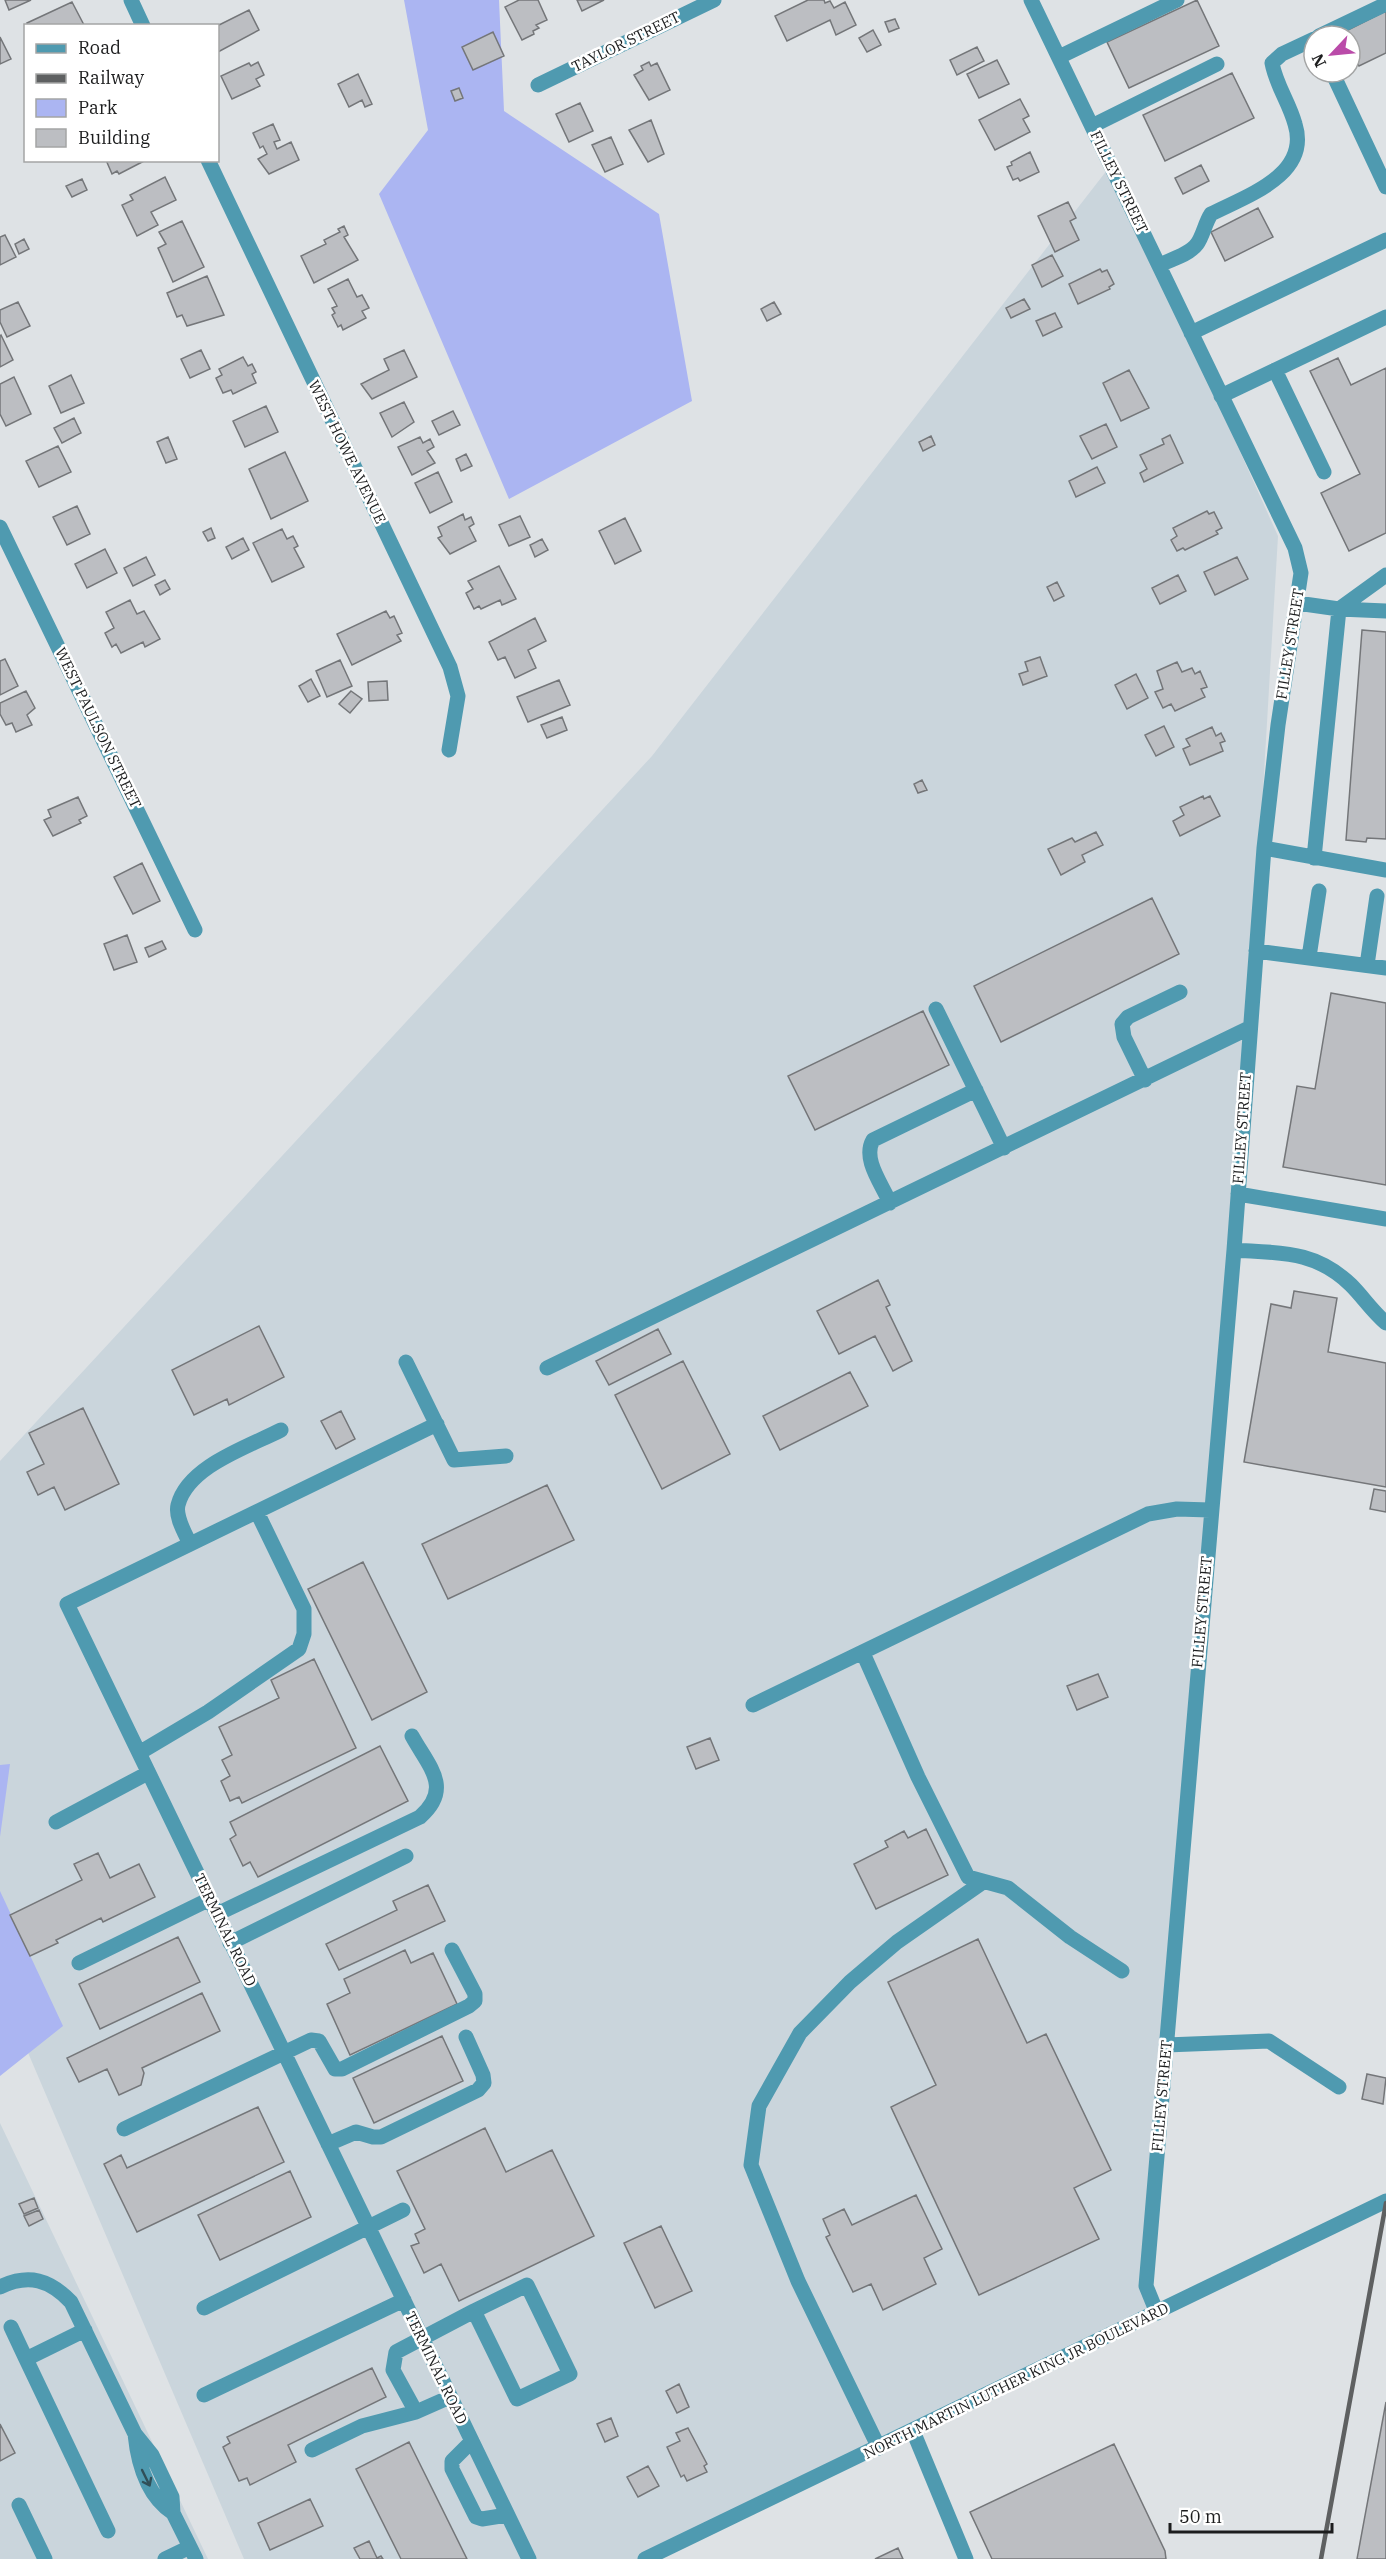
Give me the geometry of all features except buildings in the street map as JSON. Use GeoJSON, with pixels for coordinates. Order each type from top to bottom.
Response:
{"type":"FeatureCollection","features":[{"type":"Feature","properties":{"kind":"street"},"geometry":{"type":"LineString","coordinates":[[131,0],[142,24]]}},
{"type":"Feature","properties":{"kind":"street","name":"TAYLOR STREET"},"geometry":{"type":"LineString","coordinates":[[538,85],[714,0]]}},
{"type":"Feature","properties":{"kind":"street","name":"FILLEY STREET"},"geometry":{"type":"LineString","coordinates":[[1031,0],[1295,548],[1301,573],[1278,725],[1264,848],[1249,1028],[1234,1250],[1210,1510],[1146,2286],[1157,2313]]}},
{"type":"Feature","properties":{"kind":"street"},"geometry":{"type":"LineString","coordinates":[[1059,57],[1177,0]]}},
{"type":"Feature","properties":{"kind":"street"},"geometry":{"type":"LineString","coordinates":[[1345,24],[1386,4]]}},
{"type":"Feature","properties":{"kind":"street"},"geometry":{"type":"LineString","coordinates":[[1159,265],[1192,249],[1198,243],[1204,224],[1211,214],[1276,180],[1289,166],[1296,146],[1296,126],[1275,78],[1272,63],[1282,54],[1302,45]]}},
{"type":"Feature","properties":{"kind":"street"},"geometry":{"type":"LineString","coordinates":[[1092,126],[1217,64]]}},
{"type":"Feature","properties":{"kind":"street"},"geometry":{"type":"LineString","coordinates":[[1338,84],[1386,187]]}},
{"type":"Feature","properties":{"kind":"street","name":"WEST HOWE AVENUE"},"geometry":{"type":"LineString","coordinates":[[209,162],[450,667],[458,696],[449,750]]}},
{"type":"Feature","properties":{"kind":"street"},"geometry":{"type":"LineString","coordinates":[[1191,333],[1386,240]]}},
{"type":"Feature","properties":{"kind":"street"},"geometry":{"type":"LineString","coordinates":[[1221,396],[1386,317]]}},
{"type":"Feature","properties":{"kind":"street"},"geometry":{"type":"LineString","coordinates":[[1275,370],[1323,472]]}},
{"type":"Feature","properties":{"kind":"street","name":"WEST PAULSON STREET"},"geometry":{"type":"LineString","coordinates":[[0,527],[195,930]]}},
{"type":"Feature","properties":{"kind":"street"},"geometry":{"type":"LineString","coordinates":[[1314,858],[1339,609],[1386,575]]}},
{"type":"Feature","properties":{"kind":"street"},"geometry":{"type":"LineString","coordinates":[[1297,603],[1339,609],[1386,611]]}},
{"type":"Feature","properties":{"kind":"street"},"geometry":{"type":"LineString","coordinates":[[1264,848],[1386,870]]}},
{"type":"Feature","properties":{"kind":"street"},"geometry":{"type":"LineString","coordinates":[[1310,957],[1319,891]]}},
{"type":"Feature","properties":{"kind":"street"},"geometry":{"type":"LineString","coordinates":[[1367,965],[1377,896]]}},
{"type":"Feature","properties":{"kind":"street"},"geometry":{"type":"LineString","coordinates":[[1256,951],[1386,968]]}},
{"type":"Feature","properties":{"kind":"street"},"geometry":{"type":"LineString","coordinates":[[1145,1080],[1124,1037],[1122,1024],[1128,1017],[1180,992]]}},
{"type":"Feature","properties":{"kind":"street"},"geometry":{"type":"LineString","coordinates":[[936,1009],[1004,1148]]}},
{"type":"Feature","properties":{"kind":"street"},"geometry":{"type":"LineString","coordinates":[[547,1368],[1249,1028]]}},
{"type":"Feature","properties":{"kind":"street"},"geometry":{"type":"LineString","coordinates":[[890,1203],[870,1160],[869,1148],[873,1140],[976,1090]]}},
{"type":"Feature","properties":{"kind":"street"},"geometry":{"type":"LineString","coordinates":[[1238,1194],[1386,1219]]}},
{"type":"Feature","properties":{"kind":"street"},"geometry":{"type":"LineString","coordinates":[[1234,1250],[1304,1255],[1327,1267],[1350,1284],[1386,1323]]}},
{"type":"Feature","properties":{"kind":"street"},"geometry":{"type":"LineString","coordinates":[[406,1362],[454,1460],[507,1456]]}},
{"type":"Feature","properties":{"kind":"street","name":"TERMINAL ROAD"},"geometry":{"type":"LineString","coordinates":[[436,1424],[67,1604],[529,2559]]}},
{"type":"Feature","properties":{"kind":"street"},"geometry":{"type":"LineString","coordinates":[[190,1544],[179,1520],[177,1506],[188,1485],[202,1470],[281,1430]]}},
{"type":"Feature","properties":{"kind":"street"},"geometry":{"type":"LineString","coordinates":[[753,1705],[1148,1514],[1176,1509],[1210,1510]]}},
{"type":"Feature","properties":{"kind":"street"},"geometry":{"type":"LineString","coordinates":[[139,1753],[208,1712],[298,1648],[304,1634],[304,1609],[257,1512]]}},
{"type":"Feature","properties":{"kind":"street"},"geometry":{"type":"LineString","coordinates":[[863,1653],[918,1778],[968,1877],[1008,1888],[1070,1937],[1122,1971]]}},
{"type":"Feature","properties":{"kind":"street"},"geometry":{"type":"LineString","coordinates":[[217,1914],[420,1817],[434,1805],[438,1784],[412,1736]]}},
{"type":"Feature","properties":{"kind":"street"},"geometry":{"type":"LineString","coordinates":[[56,1822],[148,1773]]}},
{"type":"Feature","properties":{"kind":"street"},"geometry":{"type":"LineString","coordinates":[[230,1943],[406,1856]]}},
{"type":"Feature","properties":{"kind":"street"},"geometry":{"type":"LineString","coordinates":[[879,2448],[798,2281],[751,2165],[759,2106],[800,2033],[850,1982],[897,1942],[983,1881]]}},
{"type":"Feature","properties":{"kind":"street"},"geometry":{"type":"LineString","coordinates":[[79,1963],[210,1899]]}},
{"type":"Feature","properties":{"kind":"street"},"geometry":{"type":"LineString","coordinates":[[124,2129],[311,2040],[318,2041],[334,2069],[342,2070],[470,2006],[475,2001],[475,1994],[452,1950]]}},
{"type":"Feature","properties":{"kind":"street"},"geometry":{"type":"LineString","coordinates":[[328,2144],[356,2132],[373,2137],[381,2136],[478,2090],[484,2083],[483,2075],[466,2037]]}},
{"type":"Feature","properties":{"kind":"street"},"geometry":{"type":"LineString","coordinates":[[1166,2044],[1269,2042],[1339,2087]]}},
{"type":"Feature","properties":{"kind":"street","name":"NORTH MARTIN LUTHER KING JR BOULEVARD"},"geometry":{"type":"LineString","coordinates":[[645,2559],[879,2448],[1386,2201]]}},
{"type":"Feature","properties":{"kind":"street"},"geometry":{"type":"LineString","coordinates":[[204,2308],[403,2210]]}},
{"type":"Feature","properties":{"kind":"street"},"geometry":{"type":"LineString","coordinates":[[0,2287],[29,2278],[45,2281],[59,2289],[71,2302],[135,2434],[138,2461],[158,2503],[173,2512],[193,2553],[165,2559]]}},
{"type":"Feature","properties":{"kind":"street"},"geometry":{"type":"LineString","coordinates":[[416,2412],[393,2370],[396,2352],[422,2337],[474,2311],[527,2285],[570,2374],[517,2399],[474,2311]]}},
{"type":"Feature","properties":{"kind":"street"},"geometry":{"type":"LineString","coordinates":[[204,2395],[404,2300]]}},
{"type":"Feature","properties":{"kind":"street"},"geometry":{"type":"LineString","coordinates":[[11,2327],[108,2531]]}},
{"type":"Feature","properties":{"kind":"street"},"geometry":{"type":"LineString","coordinates":[[26,2359],[85,2330]]}},
{"type":"Feature","properties":{"kind":"street"},"geometry":{"type":"LineString","coordinates":[[312,2450],[362,2426],[416,2412],[450,2397]]}},
{"type":"Feature","properties":{"kind":"street"},"geometry":{"type":"LineString","coordinates":[[913,2431],[966,2559]]}},
{"type":"Feature","properties":{"kind":"street"},"geometry":{"type":"LineString","coordinates":[[472,2441],[452,2461],[452,2469],[476,2517],[482,2519],[507,2515]]}},
{"type":"Feature","properties":{"kind":"street"},"geometry":{"type":"LineString","coordinates":[[19,2505],[45,2559]]}},
{"type":"Feature","properties":{"kind":"shaded area"},"geometry":{"type":"Polygon","coordinates":[[[1111,165],[1278,536],[1249,1028],[1146,2286],[1157,2313],[639,2559],[244,2559],[0,1987],[0,1461],[652,756],[1111,165]]]}},
{"type":"Feature","properties":{"kind":"shaded area"},"geometry":{"type":"Polygon","coordinates":[[[0,2123],[208,2559],[0,2559],[0,2123]]]}},
{"type":"Feature","properties":{"kind":"green space"},"geometry":{"type":"Polygon","coordinates":[[[404,0],[499,0],[504,111],[659,214],[692,401],[509,499],[379,194],[428,130],[404,0]]]}},
{"type":"Feature","properties":{"kind":"green space"},"geometry":{"type":"Polygon","coordinates":[[[10,1764],[0,1837],[0,1765],[10,1764]]]}},
{"type":"Feature","properties":{"kind":"green space"},"geometry":{"type":"Polygon","coordinates":[[[0,1891],[63,2026],[0,2076],[0,1891]]]}},
{"type":"Feature","properties":{"kind":"railway"},"geometry":{"type":"LineString","coordinates":[[1321,2559],[1386,2203]]}}]}
